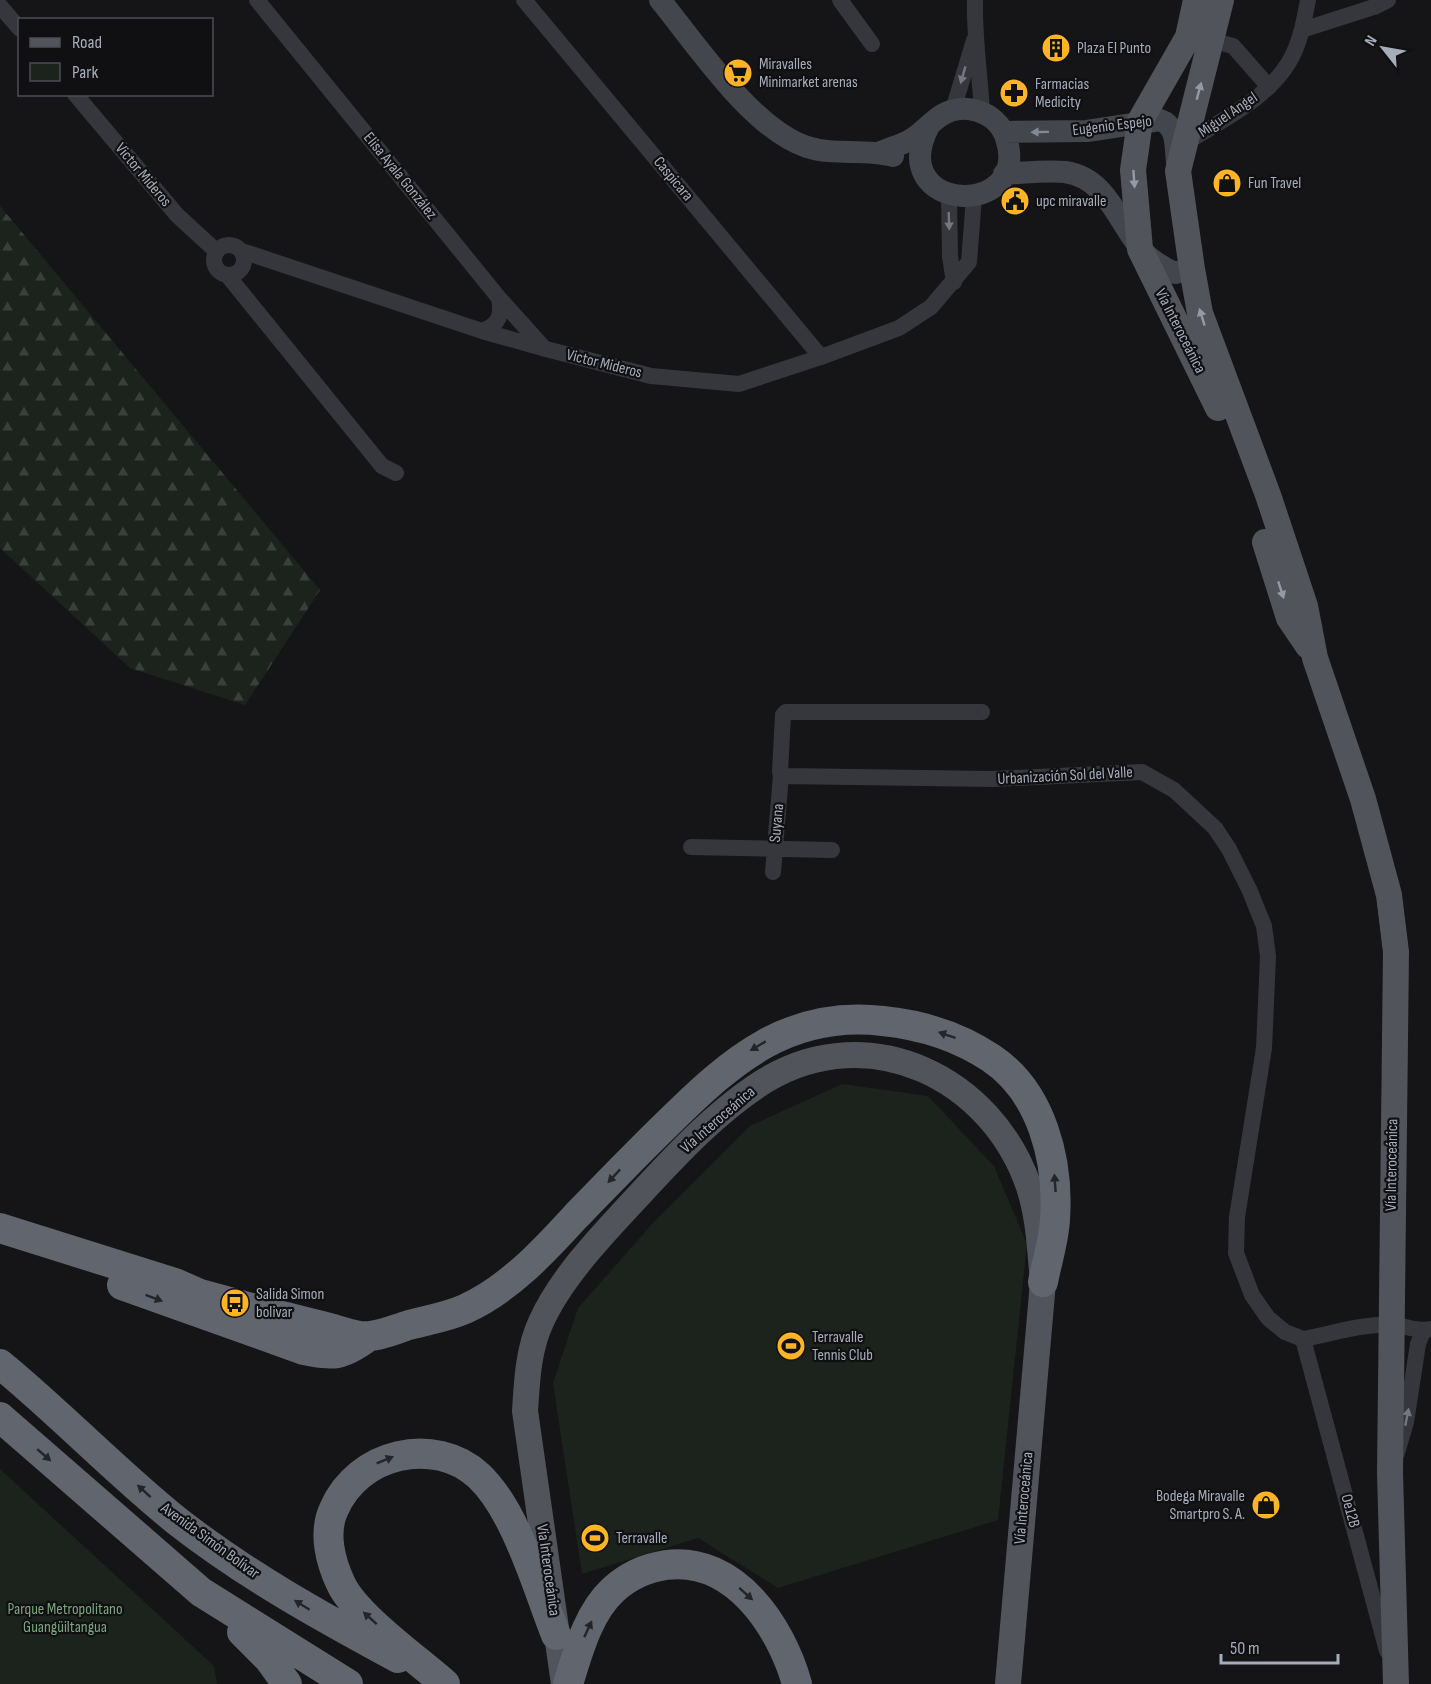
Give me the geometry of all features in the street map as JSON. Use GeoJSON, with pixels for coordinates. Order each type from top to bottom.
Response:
{"type":"FeatureCollection","features":[{"type":"Feature","properties":{"kind":"highway"},"geometry":{"type":"LineString","coordinates":[[0,1245],[304,1350],[329,1355],[346,1353],[368,1337],[440,1318],[467,1308],[493,1292],[551,1244],[628,1162],[710,1082],[743,1055],[770,1039],[802,1027],[836,1021],[869,1019],[906,1023],[939,1032],[976,1048],[1014,1078],[1040,1122],[1054,1171],[1055,1222],[1042,1282]]}},
{"type":"Feature","properties":{"kind":"highway"},"geometry":{"type":"LineString","coordinates":[[0,1228],[175,1283],[200,1294],[368,1337]]}},
{"type":"Feature","properties":{"kind":"highway"},"geometry":{"type":"LineString","coordinates":[[0,1353],[31,1389]]}},
{"type":"Feature","properties":{"kind":"highway","name":"Avenida Simón Bolívar"},"geometry":{"type":"LineString","coordinates":[[0,1364],[177,1520],[241,1566],[309,1609],[445,1684]]}},
{"type":"Feature","properties":{"kind":"highway"},"geometry":{"type":"LineString","coordinates":[[0,1417],[201,1592],[269,1659],[287,1684]]}},
{"type":"Feature","properties":{"kind":"highway"},"geometry":{"type":"LineString","coordinates":[[445,1684],[355,1604],[342,1586],[334,1567],[329,1529],[333,1510],[352,1482],[366,1469],[381,1461],[400,1455],[440,1456],[461,1463],[478,1476],[492,1490],[506,1512],[556,1635]]}},
{"type":"Feature","properties":{"kind":"highway"},"geometry":{"type":"LineString","coordinates":[[566,1684],[598,1609],[613,1590],[634,1574],[657,1566],[680,1563],[703,1568],[724,1578],[752,1599],[780,1638],[797,1684]]}},
{"type":"Feature","properties":{"kind":"highway"},"geometry":{"type":"LineString","coordinates":[[201,1592],[348,1684]]}},
{"type":"Feature","properties":{"kind":"main road","name":"Vía Interoceánica"},"geometry":{"type":"LineString","coordinates":[[1196,0],[1188,35],[1140,121],[1132,171],[1140,249],[1162,298],[1211,390],[1254,507],[1289,618],[1315,658]]}},
{"type":"Feature","properties":{"kind":"main road","name":"Vía Interoceánica"},"geometry":{"type":"LineString","coordinates":[[1221,0],[1213,40],[1178,171],[1200,313],[1305,606],[1315,658],[1363,799],[1389,895],[1396,952],[1390,1473],[1396,1684]]}},
{"type":"Feature","properties":{"kind":"main road","name":"Vía Interoceánica"},"geometry":{"type":"LineString","coordinates":[[566,1684],[556,1635],[525,1411],[528,1365],[541,1322],[597,1240],[702,1131],[767,1080],[795,1067],[831,1057],[858,1055],[883,1057],[909,1063],[935,1074],[984,1110],[1001,1131],[1029,1187],[1036,1220],[1042,1282],[1008,1684]]}},
{"type":"Feature","properties":{"kind":"street","name":"Elisa Ayala González"},"geometry":{"type":"LineString","coordinates":[[257,0],[499,298],[546,350]]}},
{"type":"Feature","properties":{"kind":"street","name":"Caspicara"},"geometry":{"type":"LineString","coordinates":[[524,0],[821,357]]}},
{"type":"Feature","properties":{"kind":"street"},"geometry":{"type":"LineString","coordinates":[[660,0],[757,118],[779,135],[808,148],[839,152],[881,152],[922,166]]}},
{"type":"Feature","properties":{"kind":"street"},"geometry":{"type":"LineString","coordinates":[[840,0],[859,22],[872,44]]}},
{"type":"Feature","properties":{"kind":"street"},"geometry":{"type":"LineString","coordinates":[[953,110],[974,40],[975,0]]}},
{"type":"Feature","properties":{"kind":"street","name":"Miguel Angel"},"geometry":{"type":"LineString","coordinates":[[1187,142],[1269,87],[1289,62],[1302,30],[1308,0]]}},
{"type":"Feature","properties":{"kind":"street"},"geometry":{"type":"LineString","coordinates":[[1302,30],[1374,7],[1388,0]]}},
{"type":"Feature","properties":{"kind":"street"},"geometry":{"type":"LineString","coordinates":[[0,6],[18,27]]}},
{"type":"Feature","properties":{"kind":"street","name":"Miguel Angel"},"geometry":{"type":"LineString","coordinates":[[1188,35],[1233,46],[1269,87]]}},
{"type":"Feature","properties":{"kind":"street"},"geometry":{"type":"LineString","coordinates":[[974,40],[980,58],[982,112]]}},
{"type":"Feature","properties":{"kind":"street","name":"Victor Mideros"},"geometry":{"type":"LineString","coordinates":[[77,96],[177,215],[216,251]]}},
{"type":"Feature","properties":{"kind":"street"},"geometry":{"type":"LineString","coordinates":[[881,152],[911,140],[940,116],[953,110],[967,109],[982,112],[995,120],[1004,132],[1009,146],[1009,160],[1004,174],[991,188],[974,197],[948,195],[928,178],[922,166],[920,153],[922,139],[929,126]]}},
{"type":"Feature","properties":{"kind":"street","name":"Eugenio Espejo"},"geometry":{"type":"LineString","coordinates":[[1004,132],[1087,131],[1140,121],[1160,120],[1168,122],[1173,128],[1178,171]]}},
{"type":"Feature","properties":{"kind":"street"},"geometry":{"type":"LineString","coordinates":[[1004,174],[1064,172],[1077,175],[1105,194],[1140,249],[1157,264],[1175,273],[1192,269]]}},
{"type":"Feature","properties":{"kind":"street"},"geometry":{"type":"LineString","coordinates":[[948,195],[950,257],[954,282]]}},
{"type":"Feature","properties":{"kind":"street","name":"Victor Mideros"},"geometry":{"type":"LineString","coordinates":[[228,276],[221,273],[214,263],[216,251],[227,244],[482,331],[546,350],[651,376],[739,384],[899,328],[931,307],[969,262],[974,197]]}},
{"type":"Feature","properties":{"kind":"street"},"geometry":{"type":"LineString","coordinates":[[242,251],[244,262],[242,268],[228,276],[382,466],[396,473]]}},
{"type":"Feature","properties":{"kind":"street"},"geometry":{"type":"LineString","coordinates":[[482,331],[493,327],[499,320],[502,312],[499,298]]}},
{"type":"Feature","properties":{"kind":"street"},"geometry":{"type":"LineString","coordinates":[[781,775],[783,715],[786,712],[982,712]]}},
{"type":"Feature","properties":{"kind":"street","name":"Urbanización Sol del Valle"},"geometry":{"type":"LineString","coordinates":[[781,775],[993,779],[1142,772],[1174,790],[1215,828],[1229,849],[1249,889],[1264,926],[1268,956],[1264,1048],[1237,1217],[1236,1253],[1252,1295],[1268,1318],[1284,1332],[1303,1339]]}},
{"type":"Feature","properties":{"kind":"street","name":"Suyana"},"geometry":{"type":"LineString","coordinates":[[773,872],[781,775]]}},
{"type":"Feature","properties":{"kind":"street"},"geometry":{"type":"LineString","coordinates":[[692,847],[832,850]]}},
{"type":"Feature","properties":{"kind":"street"},"geometry":{"type":"LineString","coordinates":[[1303,1339],[1393,1325],[1427,1330],[1418,1344],[1406,1422],[1390,1473]]}},
{"type":"Feature","properties":{"kind":"street","name":"Oe12B"},"geometry":{"type":"LineString","coordinates":[[1303,1339],[1396,1684]]}},
{"type":"Feature","properties":{"kind":"green space"},"geometry":{"type":"Polygon","coordinates":[[[0,206],[320,590],[245,705],[130,668],[0,548],[0,206]]]}},
{"type":"Feature","properties":{"kind":"green space","name":"Terravalle Tennis Club"},"geometry":{"type":"Polygon","coordinates":[[[842,1084],[928,1096],[994,1166],[1027,1244],[998,1520],[778,1588],[698,1538],[582,1574],[553,1383],[578,1308],[653,1223],[750,1126],[842,1084]]]}},
{"type":"Feature","properties":{"kind":"green space","name":"Parque Metropolitano Guangüiltangua"},"geometry":{"type":"Polygon","coordinates":[[[0,1469],[214,1666],[217,1684],[0,1684],[0,1469]]]}},
{"type":"Feature","properties":{"kind":"place","name":"Plaza El Punto"},"geometry":{"type":"Point","coordinates":[1056,48]}},
{"type":"Feature","properties":{"kind":"place","name":"Miravalles Minimarket arenas"},"geometry":{"type":"Point","coordinates":[738,73]}},
{"type":"Feature","properties":{"kind":"place","name":"Farmacias Medicity"},"geometry":{"type":"Point","coordinates":[1014,93]}},
{"type":"Feature","properties":{"kind":"place","name":"Fun Travel"},"geometry":{"type":"Point","coordinates":[1227,183]}},
{"type":"Feature","properties":{"kind":"place","name":"upc miravalle"},"geometry":{"type":"Point","coordinates":[1015,201]}},
{"type":"Feature","properties":{"kind":"place","name":"Salida Simon bolivar"},"geometry":{"type":"Point","coordinates":[235,1303]}},
{"type":"Feature","properties":{"kind":"place","name":"Terravalle Tennis Club"},"geometry":{"type":"Point","coordinates":[791,1346]}},
{"type":"Feature","properties":{"kind":"place","name":"Bodega Miravalle Smartpro S. A."},"geometry":{"type":"Point","coordinates":[1266,1505]}},
{"type":"Feature","properties":{"kind":"place","name":"Terravalle"},"geometry":{"type":"Point","coordinates":[595,1538]}}]}
